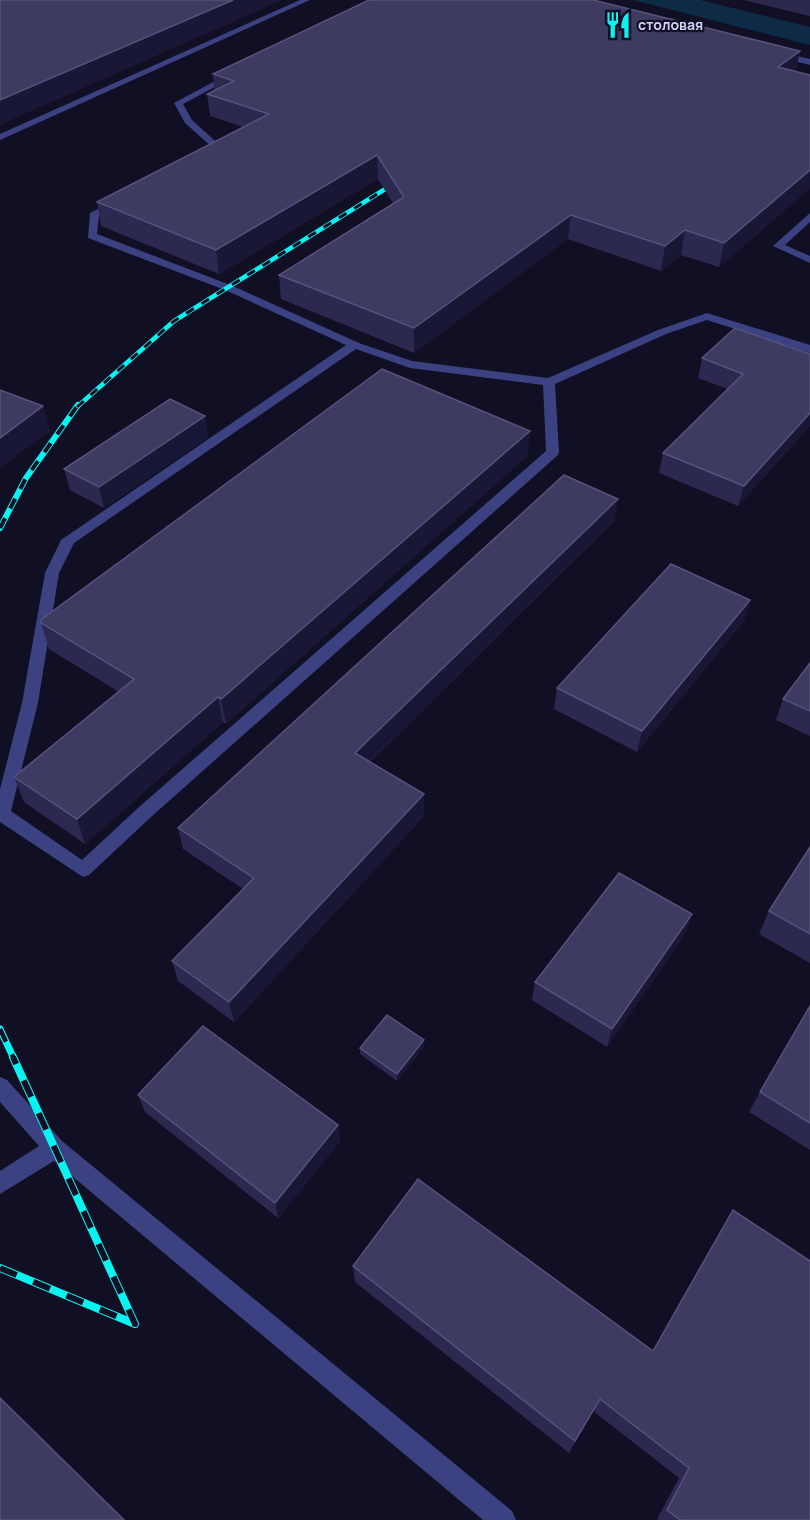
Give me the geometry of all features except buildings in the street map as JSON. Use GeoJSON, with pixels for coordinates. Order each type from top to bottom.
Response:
{"type":"FeatureCollection","features":[{"type":"Feature","properties":{"kind":"lane"},"geometry":{"type":"LineString","coordinates":[[0,137],[306,0]]}},
{"type":"Feature","properties":{"kind":"lane"},"geometry":{"type":"LineString","coordinates":[[765,51],[810,62]]}},
{"type":"Feature","properties":{"kind":"lane"},"geometry":{"type":"LineString","coordinates":[[198,160],[219,149],[188,121],[178,103],[249,67]]}},
{"type":"Feature","properties":{"kind":"lane"},"geometry":{"type":"LineString","coordinates":[[125,199],[94,215],[92,236],[229,288],[355,345],[410,364],[549,382],[662,332],[707,316],[810,349]]}},
{"type":"Feature","properties":{"kind":"lane"},"geometry":{"type":"LineString","coordinates":[[810,216],[778,246],[810,260]]}},
{"type":"Feature","properties":{"kind":"lane"},"geometry":{"type":"LineString","coordinates":[[355,345],[68,540],[52,573],[30,703],[2,814],[83,870],[145,812],[553,452],[549,382]]}},
{"type":"Feature","properties":{"kind":"lane"},"geometry":{"type":"LineString","coordinates":[[0,1087],[55,1148],[503,1520]]}},
{"type":"Feature","properties":{"kind":"lane"},"geometry":{"type":"LineString","coordinates":[[0,1183],[55,1148]]}},
{"type":"Feature","properties":{"kind":"water"},"geometry":{"type":"Polygon","coordinates":[[[633,0],[700,0],[810,27],[810,45],[633,0]]]}},
{"type":"Feature","properties":{"kind":"railway"},"geometry":{"type":"LineString","coordinates":[[77,407],[174,321],[398,181]]}},
{"type":"Feature","properties":{"kind":"railway"},"geometry":{"type":"LineString","coordinates":[[0,528],[26,478],[78,405]]}},
{"type":"Feature","properties":{"kind":"railway"},"geometry":{"type":"LineString","coordinates":[[0,1029],[14,1059]]}},
{"type":"Feature","properties":{"kind":"railway"},"geometry":{"type":"LineString","coordinates":[[0,1268],[135,1324],[13,1057]]}},
{"type":"Feature","properties":{"kind":"place","name":"столовая"},"geometry":{"type":"Point","coordinates":[618,25]}}]}
